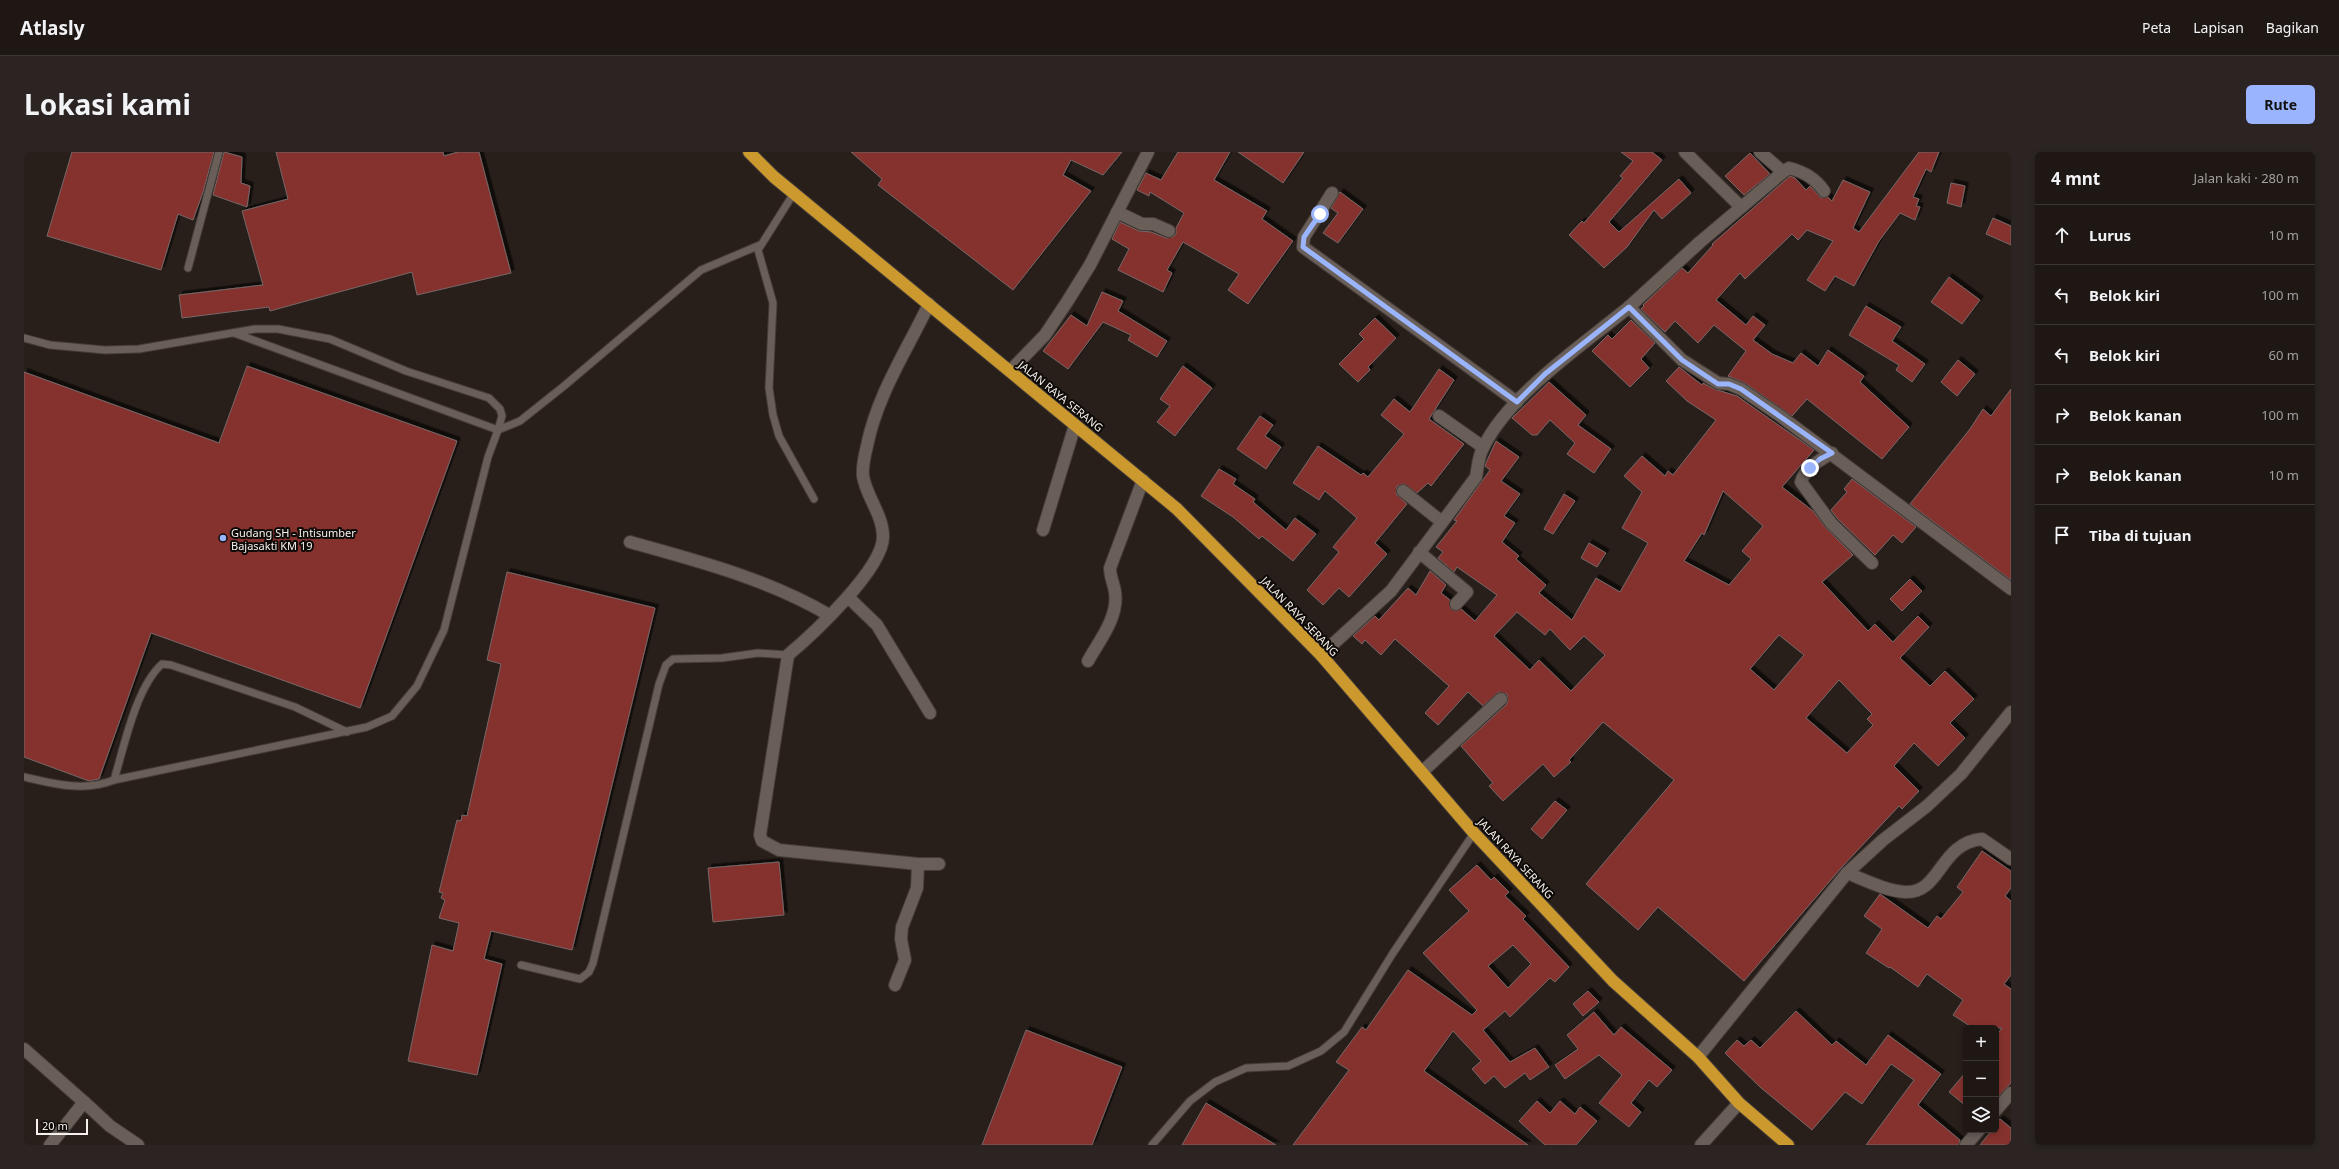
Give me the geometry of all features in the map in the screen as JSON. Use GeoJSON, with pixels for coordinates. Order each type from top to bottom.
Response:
{"type":"FeatureCollection","features":[{"type":"Feature","properties":{"kind":"highway","name":"JALAN RAYA SERANG"},"geometry":{"type":"LineString","coordinates":[[749,152],[794,194],[1177,509],[1321,655],[1474,833],[1613,981],[1698,1057],[1739,1103],[1788,1145]]}},
{"type":"Feature","properties":{"kind":"street"},"geometry":{"type":"LineString","coordinates":[[1010,371],[1045,335],[1067,302],[1090,265],[1148,152]]}},
{"type":"Feature","properties":{"kind":"street"},"geometry":{"type":"LineString","coordinates":[[1685,152],[1741,207]]}},
{"type":"Feature","properties":{"kind":"street"},"geometry":{"type":"LineString","coordinates":[[1760,152],[1783,172]]}},
{"type":"Feature","properties":{"kind":"street"},"geometry":{"type":"LineString","coordinates":[[1321,655],[1390,591],[1476,477],[1478,463],[1483,447],[1517,402],[1545,374],[1629,307],[1741,207],[1789,168],[1812,177],[1824,191]]}},
{"type":"Feature","properties":{"kind":"street"},"geometry":{"type":"LineString","coordinates":[[1332,193],[1304,237],[1303,247],[1517,402]]}},
{"type":"Feature","properties":{"kind":"street"},"geometry":{"type":"LineString","coordinates":[[1117,212],[1142,224],[1153,224],[1169,230]]}},
{"type":"Feature","properties":{"kind":"street"},"geometry":{"type":"LineString","coordinates":[[929,304],[899,363],[879,407],[867,445],[863,475],[883,537],[874,562],[862,582],[848,597],[805,641],[788,654],[760,835],[762,841],[779,850],[918,864],[939,864]]}},
{"type":"Feature","properties":{"kind":"street"},"geometry":{"type":"LineString","coordinates":[[1629,307],[1682,360],[1718,384],[1729,384],[1741,389],[1832,453],[1975,564],[2011,589]]}},
{"type":"Feature","properties":{"kind":"street"},"geometry":{"type":"LineString","coordinates":[[1439,416],[1483,447]]}},
{"type":"Feature","properties":{"kind":"street"},"geometry":{"type":"LineString","coordinates":[[1043,530],[1075,425]]}},
{"type":"Feature","properties":{"kind":"street"},"geometry":{"type":"LineString","coordinates":[[1832,453],[1820,459],[1804,476],[1801,482],[1831,523],[1872,563]]}},
{"type":"Feature","properties":{"kind":"street"},"geometry":{"type":"LineString","coordinates":[[1088,661],[1112,615],[1115,592],[1110,579],[1110,568],[1142,480]]}},
{"type":"Feature","properties":{"kind":"street"},"geometry":{"type":"LineString","coordinates":[[1402,491],[1442,522]]}},
{"type":"Feature","properties":{"kind":"street"},"geometry":{"type":"LineString","coordinates":[[630,542],[688,558],[757,582],[803,599],[829,615]]}},
{"type":"Feature","properties":{"kind":"street"},"geometry":{"type":"LineString","coordinates":[[1419,552],[1467,592],[1456,604]]}},
{"type":"Feature","properties":{"kind":"street"},"geometry":{"type":"LineString","coordinates":[[848,597],[877,625],[930,713]]}},
{"type":"Feature","properties":{"kind":"street"},"geometry":{"type":"LineString","coordinates":[[1422,772],[1501,699]]}},
{"type":"Feature","properties":{"kind":"street"},"geometry":{"type":"LineString","coordinates":[[1698,1057],[1847,874],[1883,840],[1927,806],[1961,774],[2011,712]]}},
{"type":"Feature","properties":{"kind":"street"},"geometry":{"type":"LineString","coordinates":[[1847,874],[1906,892],[1928,885],[1940,871],[1948,856],[1964,844],[1976,840],[1982,839],[2011,859]]}},
{"type":"Feature","properties":{"kind":"street"},"geometry":{"type":"LineString","coordinates":[[895,985],[905,960],[901,939],[902,927],[917,888],[918,864]]}},
{"type":"Feature","properties":{"kind":"street"},"geometry":{"type":"LineString","coordinates":[[24,1049],[110,1126],[138,1145]]}},
{"type":"Feature","properties":{"kind":"street"},"geometry":{"type":"LineString","coordinates":[[1999,1107],[2011,1093]]}},
{"type":"Feature","properties":{"kind":"street"},"geometry":{"type":"LineString","coordinates":[[50,1145],[84,1102]]}},
{"type":"Feature","properties":{"kind":"street"},"geometry":{"type":"LineString","coordinates":[[1701,1145],[1739,1103]]}},
{"type":"Feature","properties":{"kind":"street"},"geometry":{"type":"LineString","coordinates":[[1966,1145],[1976,1133]]}},
{"type":"Feature","properties":{"kind":"lane"},"geometry":{"type":"LineString","coordinates":[[188,268],[219,152]]}},
{"type":"Feature","properties":{"kind":"lane"},"geometry":{"type":"LineString","coordinates":[[794,194],[760,246],[759,257],[773,303],[769,388],[773,415],[779,436],[814,500]]}},
{"type":"Feature","properties":{"kind":"lane"},"geometry":{"type":"LineString","coordinates":[[232,332],[498,430],[520,421],[702,270],[760,246]]}},
{"type":"Feature","properties":{"kind":"lane"},"geometry":{"type":"LineString","coordinates":[[24,338],[50,345],[105,350],[139,349],[232,332],[255,329],[278,329],[330,339],[406,371],[490,398],[500,409],[502,416],[488,457],[444,630],[417,686],[392,716],[367,727],[347,732],[114,780],[103,784],[78,787],[24,777]]}},
{"type":"Feature","properties":{"kind":"lane"},"geometry":{"type":"LineString","coordinates":[[521,965],[580,979],[589,972],[659,684],[666,665],[673,659],[683,657],[722,658],[758,653],[788,654]]}},
{"type":"Feature","properties":{"kind":"lane"},"geometry":{"type":"LineString","coordinates":[[114,780],[144,687],[153,672],[162,664],[171,665],[295,707],[347,732]]}},
{"type":"Feature","properties":{"kind":"lane"},"geometry":{"type":"LineString","coordinates":[[1152,1145],[1190,1101],[1215,1082],[1246,1068],[1288,1066],[1321,1051],[1344,1032],[1393,953],[1474,833]]}},
{"type":"Feature","properties":{"kind":"building"},"geometry":{"type":"Polygon","coordinates":[[[72,152],[214,152],[203,192],[193,220],[178,214],[161,270],[47,236],[72,152]]]}},
{"type":"Feature","properties":{"kind":"building"},"geometry":{"type":"Polygon","coordinates":[[[224,152],[242,157],[241,183],[250,186],[247,207],[213,195],[224,152]]]}},
{"type":"Feature","properties":{"kind":"building"},"geometry":{"type":"Polygon","coordinates":[[[276,152],[443,152],[444,156],[458,152],[479,152],[511,273],[417,295],[412,272],[270,311],[269,307],[182,318],[179,295],[263,285],[242,211],[288,199],[276,152]]]}},
{"type":"Feature","properties":{"kind":"building"},"geometry":{"type":"Polygon","coordinates":[[[851,152],[1122,152],[1103,175],[1071,160],[1063,175],[1091,191],[1013,290],[878,185],[882,179],[851,152]]]}},
{"type":"Feature","properties":{"kind":"building"},"geometry":{"type":"Polygon","coordinates":[[[1178,152],[1230,152],[1214,180],[1267,211],[1262,219],[1293,241],[1248,304],[1228,290],[1239,274],[1183,242],[1167,270],[1172,273],[1163,292],[1118,270],[1129,249],[1112,239],[1120,222],[1139,231],[1151,232],[1166,238],[1173,237],[1176,234],[1176,228],[1184,213],[1150,192],[1149,196],[1137,190],[1146,173],[1161,180],[1178,152]]]}},
{"type":"Feature","properties":{"kind":"building"},"geometry":{"type":"Polygon","coordinates":[[[1238,152],[1304,152],[1283,183],[1238,152]]]}},
{"type":"Feature","properties":{"kind":"building"},"geometry":{"type":"Polygon","coordinates":[[[1621,152],[1652,152],[1662,160],[1609,222],[1619,232],[1679,179],[1691,193],[1662,219],[1654,210],[1627,247],[1604,268],[1569,235],[1582,221],[1584,223],[1623,178],[1620,176],[1633,161],[1621,152]]]}},
{"type":"Feature","properties":{"kind":"building"},"geometry":{"type":"Polygon","coordinates":[[[1919,152],[1939,152],[1931,172],[1926,169],[1913,197],[1919,199],[1916,206],[1920,207],[1915,220],[1900,213],[1879,241],[1854,286],[1835,276],[1825,291],[1807,280],[1833,241],[1807,230],[1798,240],[1792,234],[1745,279],[1740,273],[1716,300],[1746,325],[1753,316],[1765,325],[1753,340],[1772,354],[1793,363],[1801,353],[1818,366],[1828,350],[1864,376],[1860,382],[1909,427],[1882,459],[1807,399],[1792,416],[1745,383],[1728,376],[1746,351],[1714,325],[1698,343],[1675,321],[1665,332],[1641,309],[1644,306],[1643,305],[1682,268],[1688,273],[1713,245],[1712,244],[1790,176],[1795,178],[1806,190],[1810,186],[1821,198],[1828,197],[1832,201],[1843,180],[1870,192],[1853,228],[1859,232],[1919,152]]]}},
{"type":"Feature","properties":{"kind":"building"},"geometry":{"type":"Polygon","coordinates":[[[1750,153],[1770,174],[1744,195],[1725,176],[1750,153]]]}},
{"type":"Feature","properties":{"kind":"building"},"geometry":{"type":"Polygon","coordinates":[[[1951,183],[1965,186],[1961,207],[1947,203],[1951,183]]]}},
{"type":"Feature","properties":{"kind":"building"},"geometry":{"type":"Polygon","coordinates":[[[1340,192],[1363,209],[1338,243],[1323,233],[1338,213],[1331,208],[1340,192]]]}},
{"type":"Feature","properties":{"kind":"building"},"geometry":{"type":"Polygon","coordinates":[[[1993,218],[2011,226],[2011,245],[1986,234],[1993,218]]]}},
{"type":"Feature","properties":{"kind":"building"},"geometry":{"type":"Polygon","coordinates":[[[1949,277],[1980,300],[1962,324],[1931,302],[1949,277]]]}},
{"type":"Feature","properties":{"kind":"building"},"geometry":{"type":"Polygon","coordinates":[[[1102,292],[1123,301],[1118,311],[1167,341],[1157,357],[1128,340],[1131,335],[1103,322],[1068,369],[1043,351],[1071,315],[1087,326],[1102,292]]]}},
{"type":"Feature","properties":{"kind":"building"},"geometry":{"type":"Polygon","coordinates":[[[1866,306],[1901,327],[1892,341],[1925,364],[1912,382],[1896,370],[1899,365],[1849,335],[1866,306]]]}},
{"type":"Feature","properties":{"kind":"building"},"geometry":{"type":"Polygon","coordinates":[[[1375,318],[1396,338],[1368,367],[1370,370],[1358,382],[1339,364],[1364,339],[1359,334],[1375,318]]]}},
{"type":"Feature","properties":{"kind":"building"},"geometry":{"type":"Polygon","coordinates":[[[1631,320],[1655,343],[1641,359],[1649,368],[1630,387],[1592,351],[1608,335],[1612,339],[1631,320]]]}},
{"type":"Feature","properties":{"kind":"building"},"geometry":{"type":"Polygon","coordinates":[[[1958,360],[1975,374],[1957,396],[1941,382],[1958,360]]]}},
{"type":"Feature","properties":{"kind":"building","name":"Gudang SH - Intisumber Bajasakti KM 19"},"geometry":{"type":"Polygon","coordinates":[[[247,366],[457,441],[360,708],[151,633],[99,779],[89,781],[24,757],[24,372],[219,443],[247,366]]]}},
{"type":"Feature","properties":{"kind":"building"},"geometry":{"type":"Polygon","coordinates":[[[1183,366],[1212,388],[1175,436],[1157,422],[1170,406],[1160,399],[1183,366]]]}},
{"type":"Feature","properties":{"kind":"building"},"geometry":{"type":"Polygon","coordinates":[[[1679,367],[1702,385],[1703,383],[1714,389],[1737,396],[1814,450],[1782,487],[1813,511],[1826,528],[1853,555],[1822,582],[1868,631],[1875,624],[1893,642],[1918,616],[1929,627],[1900,658],[1930,686],[1945,671],[1974,699],[1950,723],[1965,738],[1938,766],[1914,743],[1894,766],[1919,791],[1902,809],[1899,806],[1841,868],[1744,981],[1658,907],[1638,930],[1586,884],[1674,780],[1603,722],[1569,760],[1571,762],[1554,777],[1543,764],[1503,801],[1489,786],[1493,783],[1461,746],[1506,705],[1508,701],[1507,694],[1499,692],[1483,706],[1468,692],[1438,725],[1425,713],[1449,686],[1395,639],[1381,655],[1365,640],[1362,644],[1353,636],[1375,616],[1379,620],[1408,588],[1416,595],[1430,571],[1446,585],[1441,593],[1450,600],[1451,609],[1455,611],[1461,609],[1475,621],[1497,595],[1457,567],[1454,572],[1438,558],[1443,552],[1436,547],[1457,521],[1454,520],[1490,470],[1485,466],[1496,441],[1519,457],[1501,481],[1520,494],[1504,516],[1515,523],[1502,542],[1519,556],[1516,559],[1546,585],[1539,593],[1572,620],[1596,578],[1620,592],[1648,543],[1622,528],[1642,492],[1624,476],[1642,456],[1665,476],[1668,471],[1673,475],[1716,420],[1687,401],[1666,381],[1679,367]],[[1723,491],[1704,535],[1702,533],[1684,561],[1729,585],[1751,559],[1742,551],[1763,526],[1723,491]],[[1517,612],[1494,636],[1530,670],[1539,660],[1571,691],[1605,655],[1584,636],[1570,650],[1550,629],[1545,635],[1517,612]],[[1779,635],[1750,669],[1774,690],[1804,655],[1779,635]],[[1839,680],[1806,718],[1847,753],[1873,725],[1867,719],[1872,714],[1839,680]]]}},
{"type":"Feature","properties":{"kind":"building"},"geometry":{"type":"Polygon","coordinates":[[[1439,369],[1454,380],[1429,419],[1464,444],[1431,486],[1428,483],[1417,493],[1404,484],[1397,486],[1396,494],[1407,504],[1375,543],[1387,554],[1349,597],[1339,588],[1323,605],[1307,590],[1339,552],[1333,547],[1357,518],[1325,491],[1319,500],[1293,483],[1318,446],[1361,475],[1363,473],[1368,477],[1404,434],[1381,415],[1394,399],[1410,412],[1439,369]]]}},
{"type":"Feature","properties":{"kind":"building"},"geometry":{"type":"Polygon","coordinates":[[[1549,382],[1586,415],[1578,425],[1611,449],[1594,473],[1567,454],[1575,443],[1550,420],[1537,435],[1532,435],[1512,418],[1549,382]]]}},
{"type":"Feature","properties":{"kind":"building"},"geometry":{"type":"Polygon","coordinates":[[[2011,389],[2011,580],[1910,504],[1970,429],[1983,409],[1991,416],[2011,389]]]}},
{"type":"Feature","properties":{"kind":"building"},"geometry":{"type":"Polygon","coordinates":[[[1260,416],[1273,425],[1265,436],[1281,447],[1266,469],[1237,449],[1260,416]]]}},
{"type":"Feature","properties":{"kind":"building"},"geometry":{"type":"Polygon","coordinates":[[[1219,469],[1236,479],[1233,484],[1255,499],[1253,502],[1286,530],[1295,518],[1316,534],[1293,561],[1262,536],[1259,539],[1233,517],[1201,496],[1219,469]]]}},
{"type":"Feature","properties":{"kind":"building"},"geometry":{"type":"Polygon","coordinates":[[[1852,479],[1916,527],[1902,543],[1893,535],[1875,555],[1837,518],[1831,510],[1847,492],[1844,489],[1852,479]]]}},
{"type":"Feature","properties":{"kind":"building"},"geometry":{"type":"Polygon","coordinates":[[[1564,494],[1575,501],[1553,534],[1544,529],[1564,494]]]}},
{"type":"Feature","properties":{"kind":"building"},"geometry":{"type":"Polygon","coordinates":[[[1589,543],[1606,553],[1597,567],[1581,558],[1589,543]]]}},
{"type":"Feature","properties":{"kind":"building"},"geometry":{"type":"Polygon","coordinates":[[[507,572],[655,608],[572,950],[491,931],[484,959],[502,964],[477,1075],[408,1061],[432,945],[453,951],[459,923],[439,918],[445,900],[441,898],[443,893],[439,892],[457,820],[461,821],[462,815],[467,816],[501,664],[487,660],[507,572]]]}},
{"type":"Feature","properties":{"kind":"building"},"geometry":{"type":"Polygon","coordinates":[[[1910,579],[1922,591],[1902,611],[1890,599],[1910,579]]]}},
{"type":"Feature","properties":{"kind":"building"},"geometry":{"type":"Polygon","coordinates":[[[1555,801],[1567,810],[1542,839],[1531,829],[1555,801]]]}},
{"type":"Feature","properties":{"kind":"building"},"geometry":{"type":"Polygon","coordinates":[[[1982,851],[2011,871],[2011,888],[2005,896],[2011,901],[2011,975],[2004,984],[2011,989],[2011,1083],[1999,1096],[1999,1032],[2002,1028],[1999,1028],[1999,1025],[1968,1025],[1953,1015],[1963,1000],[1927,974],[1918,987],[1890,967],[1889,968],[1866,953],[1882,929],[1864,916],[1880,894],[1928,928],[1937,916],[1941,919],[1963,892],[1957,887],[1982,851]]]}},
{"type":"Feature","properties":{"kind":"building"},"geometry":{"type":"Polygon","coordinates":[[[779,862],[784,915],[713,922],[708,868],[779,862]]]}},
{"type":"Feature","properties":{"kind":"building"},"geometry":{"type":"Polygon","coordinates":[[[1477,865],[1491,880],[1494,877],[1509,892],[1505,896],[1526,916],[1523,919],[1569,967],[1555,982],[1550,978],[1510,1017],[1505,1011],[1483,1030],[1510,1062],[1535,1048],[1549,1067],[1530,1080],[1525,1073],[1505,1088],[1494,1076],[1485,1084],[1472,1069],[1481,1061],[1453,1031],[1424,1071],[1528,1145],[1293,1145],[1349,1070],[1336,1062],[1362,1027],[1366,1030],[1408,970],[1472,1015],[1477,1010],[1423,953],[1469,911],[1449,890],[1477,865]],[[1513,945],[1488,966],[1508,988],[1531,964],[1513,945]]]}},
{"type":"Feature","properties":{"kind":"building"},"geometry":{"type":"Polygon","coordinates":[[[1588,991],[1599,1002],[1583,1016],[1573,1004],[1588,991]]]}},
{"type":"Feature","properties":{"kind":"building"},"geometry":{"type":"Polygon","coordinates":[[[1796,1011],[1832,1045],[1836,1041],[1866,1065],[1888,1035],[1941,1074],[1918,1105],[1960,1140],[1959,1145],[1866,1145],[1914,1080],[1891,1064],[1862,1104],[1845,1092],[1812,1130],[1760,1087],[1725,1053],[1737,1040],[1744,1046],[1751,1040],[1760,1048],[1796,1011]]]}},
{"type":"Feature","properties":{"kind":"building"},"geometry":{"type":"Polygon","coordinates":[[[1594,1012],[1614,1035],[1621,1027],[1672,1070],[1657,1087],[1649,1080],[1631,1103],[1641,1112],[1629,1127],[1599,1103],[1622,1075],[1599,1055],[1565,1079],[1555,1065],[1578,1049],[1567,1035],[1594,1012]]]}},
{"type":"Feature","properties":{"kind":"building"},"geometry":{"type":"Polygon","coordinates":[[[1026,1030],[1122,1067],[1092,1145],[982,1145],[1026,1030]]]}},
{"type":"Feature","properties":{"kind":"building"},"geometry":{"type":"Polygon","coordinates":[[[1963,1076],[1963,1104],[1949,1092],[1963,1076]]]}},
{"type":"Feature","properties":{"kind":"building"},"geometry":{"type":"Polygon","coordinates":[[[1537,1101],[1550,1113],[1560,1101],[1575,1114],[1580,1107],[1597,1121],[1576,1145],[1545,1145],[1519,1121],[1537,1101]]]}},
{"type":"Feature","properties":{"kind":"building"},"geometry":{"type":"Polygon","coordinates":[[[1206,1103],[1276,1145],[1182,1145],[1206,1103]]]}},
{"type":"Feature","properties":{"kind":"building"},"geometry":{"type":"Polygon","coordinates":[[[2000,1119],[2011,1128],[2011,1145],[1980,1145],[1990,1133],[1999,1133],[2000,1119]]]}},
{"type":"Feature","properties":{"kind":"place","name":"Gudang SH - Intisumber Bajasakti KM 19"},"geometry":{"type":"Point","coordinates":[223,538]}},
{"type":"Feature","properties":{"kind":"route"},"geometry":{"type":"LineString","coordinates":[[1320,214],[1304,237],[1303,247],[1517,402],[1545,374],[1629,307],[1682,360],[1718,384],[1729,384],[1741,389],[1832,453],[1820,459],[1810,468]]}}]}
